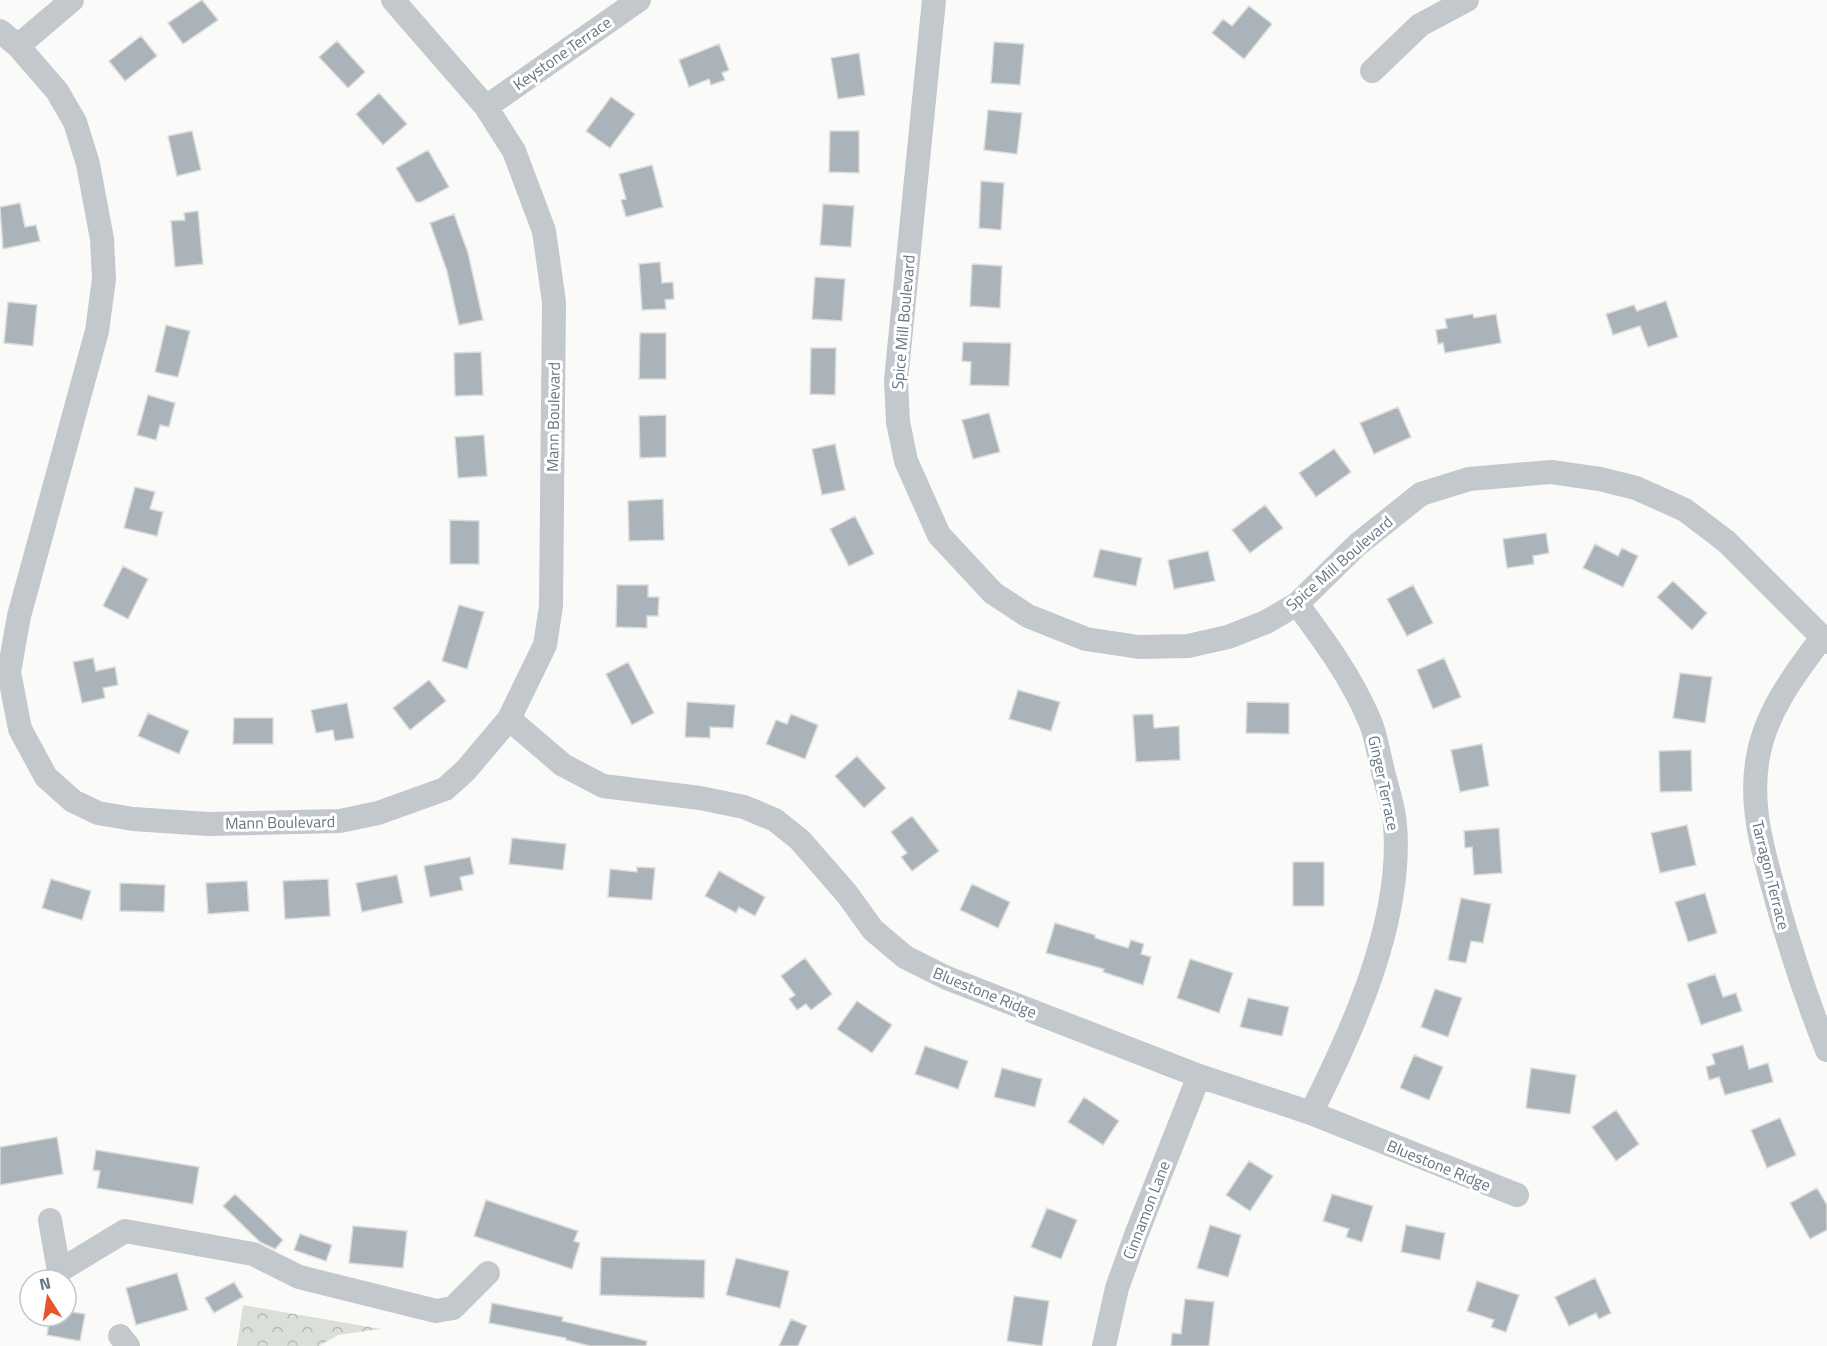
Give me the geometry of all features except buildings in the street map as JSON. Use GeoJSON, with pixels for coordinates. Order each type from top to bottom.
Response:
{"type":"FeatureCollection","features":[{"type":"Feature","properties":{"kind":"street"},"geometry":{"type":"LineString","coordinates":[[9,38],[72,0]]}},
{"type":"Feature","properties":{"kind":"street","name":"Mann Boulevard"},"geometry":{"type":"LineString","coordinates":[[9,38],[57,91],[75,122],[88,164],[102,240],[104,279],[97,331],[19,616],[9,672],[20,729],[46,777],[73,801],[98,813],[133,819],[208,824],[340,821],[378,813],[446,789],[466,770],[509,719],[545,645],[551,606],[554,302],[544,231],[514,151],[486,107],[393,0]]}},
{"type":"Feature","properties":{"kind":"street","name":"Keystone Terrace"},"geometry":{"type":"LineString","coordinates":[[486,107],[639,0]]}},
{"type":"Feature","properties":{"kind":"street","name":"Spice Mill Boulevard"},"geometry":{"type":"LineString","coordinates":[[934,0],[896,380],[898,422],[906,461],[939,535],[993,593],[1028,616],[1086,639],[1139,647],[1188,646],[1238,633],[1266,622],[1297,604],[1358,545],[1421,494],[1469,479],[1551,472],[1600,479],[1636,488],[1685,510],[1726,542],[1824,641]]}},
{"type":"Feature","properties":{"kind":"street"},"geometry":{"type":"LineString","coordinates":[[1372,71],[1420,25],[1467,0]]}},
{"type":"Feature","properties":{"kind":"street","name":"Ginger Terrace"},"geometry":{"type":"LineString","coordinates":[[1297,604],[1328,646],[1370,722],[1395,823],[1396,855],[1391,895],[1381,939],[1347,1041],[1311,1113]]}},
{"type":"Feature","properties":{"kind":"street","name":"Tarragon Terrace"},"geometry":{"type":"LineString","coordinates":[[1824,641],[1788,683],[1769,719],[1757,762],[1755,808],[1762,846],[1799,980],[1827,1050]]}},
{"type":"Feature","properties":{"kind":"street","name":"Bluestone Ridge"},"geometry":{"type":"LineString","coordinates":[[509,719],[563,765],[603,786],[700,798],[744,807],[775,820],[800,840],[873,930],[905,957],[947,978],[1199,1076],[1311,1113],[1517,1196]]}},
{"type":"Feature","properties":{"kind":"street","name":"Cinnamon Lane"},"geometry":{"type":"LineString","coordinates":[[1104,1346],[1117,1288],[1199,1076]]}},
{"type":"Feature","properties":{"kind":"street"},"geometry":{"type":"LineString","coordinates":[[50,1220],[59,1271],[125,1232],[253,1254],[299,1277],[436,1311],[453,1308],[488,1273]]}},
{"type":"Feature","properties":{"kind":"green space"},"geometry":{"type":"Polygon","coordinates":[[[243,1305],[381,1329],[338,1335],[319,1346],[237,1346],[243,1305]]]}}]}
